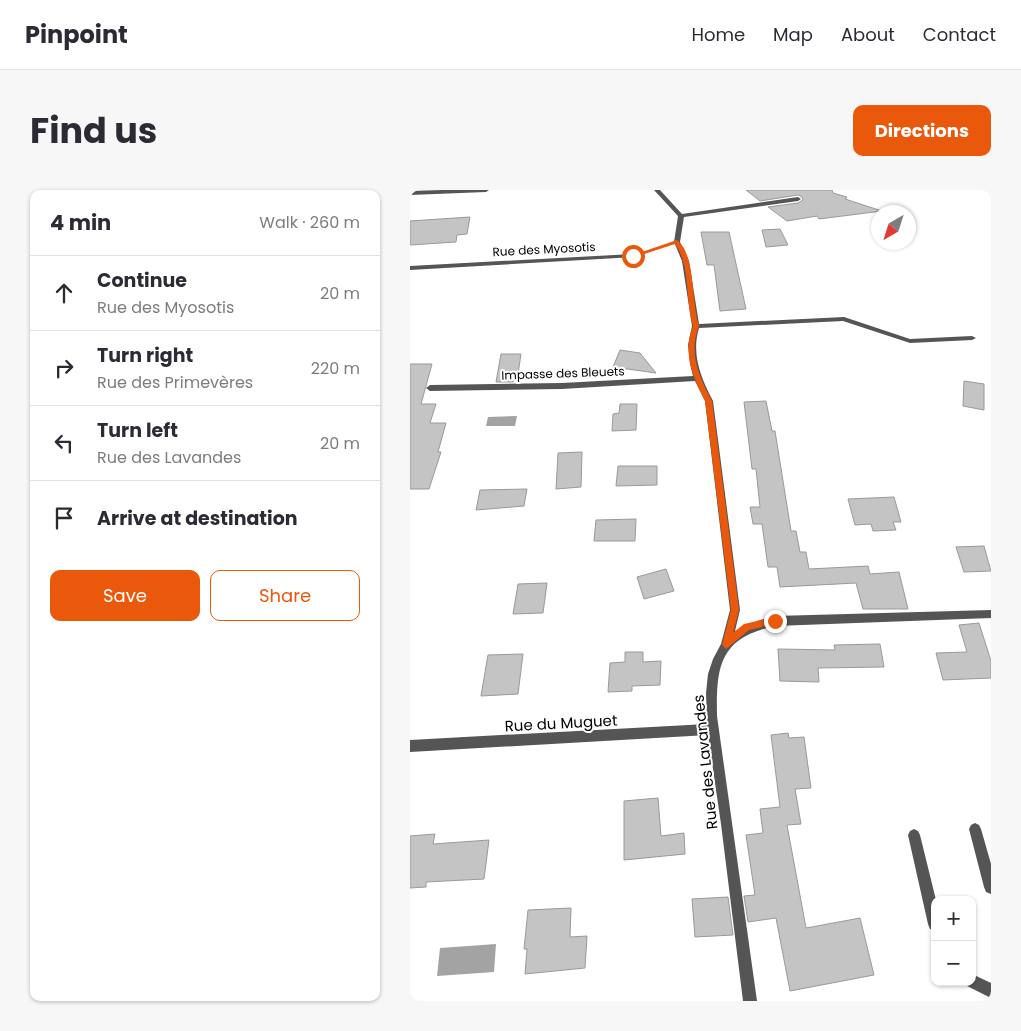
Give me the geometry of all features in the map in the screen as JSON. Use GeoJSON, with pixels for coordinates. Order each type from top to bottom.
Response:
{"type":"FeatureCollection","features":[{"type":"Feature","properties":{"kind":"street"},"geometry":{"type":"LineString","coordinates":[[410,193],[486,190]]}},
{"type":"Feature","properties":{"kind":"street"},"geometry":{"type":"LineString","coordinates":[[657,190],[681,216]]}},
{"type":"Feature","properties":{"kind":"street"},"geometry":{"type":"LineString","coordinates":[[681,216],[798,199]]}},
{"type":"Feature","properties":{"kind":"street"},"geometry":{"type":"LineString","coordinates":[[681,216],[677,242],[685,253],[696,326],[691,338],[696,378],[708,401],[735,610],[726,645]]}},
{"type":"Feature","properties":{"kind":"street","name":"Rue des Myosotis"},"geometry":{"type":"LineString","coordinates":[[410,268],[633,256]]}},
{"type":"Feature","properties":{"kind":"street"},"geometry":{"type":"LineString","coordinates":[[696,326],[844,319],[910,341],[972,338]]}},
{"type":"Feature","properties":{"kind":"street","name":"Impasse des Bleuets"},"geometry":{"type":"LineString","coordinates":[[430,388],[562,386],[696,378]]}},
{"type":"Feature","properties":{"kind":"street","name":"Rue des Lavandes"},"geometry":{"type":"LineString","coordinates":[[750,1001],[714,729],[712,679],[717,660],[726,645],[747,627],[775,621],[991,614]]}},
{"type":"Feature","properties":{"kind":"street","name":"Rue du Muguet"},"geometry":{"type":"LineString","coordinates":[[410,746],[714,729]]}},
{"type":"Feature","properties":{"kind":"street"},"geometry":{"type":"LineString","coordinates":[[975,829],[991,887]]}},
{"type":"Feature","properties":{"kind":"street"},"geometry":{"type":"LineString","coordinates":[[914,835],[931,907]]}},
{"type":"Feature","properties":{"kind":"street"},"geometry":{"type":"LineString","coordinates":[[976,983],[991,990]]}},
{"type":"Feature","properties":{"kind":"path"},"geometry":{"type":"LineString","coordinates":[[633,256],[677,242]]}},
{"type":"Feature","properties":{"kind":"shaded area"},"geometry":{"type":"Polygon","coordinates":[[[517,416],[515,426],[486,426],[488,417],[517,416]]]}},
{"type":"Feature","properties":{"kind":"shaded area"},"geometry":{"type":"Polygon","coordinates":[[[496,944],[494,972],[437,976],[440,948],[496,944]]]}},
{"type":"Feature","properties":{"kind":"building"},"geometry":{"type":"Polygon","coordinates":[[[746,190],[832,190],[833,193],[847,197],[845,199],[871,207],[871,212],[819,219],[817,216],[787,221],[768,207],[798,203],[803,200],[802,197],[798,195],[760,201],[746,190]]]}},
{"type":"Feature","properties":{"kind":"building"},"geometry":{"type":"Polygon","coordinates":[[[470,217],[467,234],[457,235],[456,242],[410,245],[410,221],[470,217]]]}},
{"type":"Feature","properties":{"kind":"building"},"geometry":{"type":"Polygon","coordinates":[[[780,229],[788,245],[766,247],[762,230],[780,229]]]}},
{"type":"Feature","properties":{"kind":"building"},"geometry":{"type":"Polygon","coordinates":[[[701,232],[729,232],[746,309],[720,311],[714,265],[707,265],[701,232]]]}},
{"type":"Feature","properties":{"kind":"building"},"geometry":{"type":"Polygon","coordinates":[[[620,350],[640,353],[656,373],[613,367],[620,350]]]}},
{"type":"Feature","properties":{"kind":"building"},"geometry":{"type":"Polygon","coordinates":[[[501,354],[521,354],[518,374],[515,374],[513,382],[496,382],[501,354]]]}},
{"type":"Feature","properties":{"kind":"building"},"geometry":{"type":"Polygon","coordinates":[[[410,364],[432,364],[421,404],[436,404],[430,423],[446,423],[438,452],[441,452],[429,489],[410,489],[410,364]]]}},
{"type":"Feature","properties":{"kind":"building"},"geometry":{"type":"Polygon","coordinates":[[[964,381],[984,384],[984,410],[963,406],[964,381]]]}},
{"type":"Feature","properties":{"kind":"building"},"geometry":{"type":"Polygon","coordinates":[[[766,401],[772,431],[775,431],[791,531],[796,531],[800,552],[806,552],[809,569],[868,566],[870,574],[899,572],[908,609],[863,609],[856,583],[780,587],[777,567],[768,567],[762,524],[753,524],[750,507],[760,507],[756,469],[752,469],[744,402],[766,401]]]}},
{"type":"Feature","properties":{"kind":"building"},"geometry":{"type":"Polygon","coordinates":[[[620,404],[637,404],[636,430],[612,431],[613,414],[619,413],[620,404]]]}},
{"type":"Feature","properties":{"kind":"building"},"geometry":{"type":"Polygon","coordinates":[[[582,452],[581,487],[556,489],[558,453],[582,452]]]}},
{"type":"Feature","properties":{"kind":"building"},"geometry":{"type":"Polygon","coordinates":[[[618,466],[657,466],[657,485],[616,486],[618,466]]]}},
{"type":"Feature","properties":{"kind":"building"},"geometry":{"type":"Polygon","coordinates":[[[527,489],[524,506],[476,510],[480,490],[527,489]]]}},
{"type":"Feature","properties":{"kind":"building"},"geometry":{"type":"Polygon","coordinates":[[[894,497],[901,522],[893,522],[896,530],[873,531],[871,524],[855,525],[848,499],[894,497]]]}},
{"type":"Feature","properties":{"kind":"building"},"geometry":{"type":"Polygon","coordinates":[[[636,519],[635,541],[594,541],[596,520],[636,519]]]}},
{"type":"Feature","properties":{"kind":"building"},"geometry":{"type":"Polygon","coordinates":[[[984,546],[991,571],[964,572],[956,547],[984,546]]]}},
{"type":"Feature","properties":{"kind":"building"},"geometry":{"type":"Polygon","coordinates":[[[666,569],[674,591],[644,599],[637,577],[666,569]]]}},
{"type":"Feature","properties":{"kind":"building"},"geometry":{"type":"Polygon","coordinates":[[[547,583],[543,613],[513,614],[518,584],[547,583]]]}},
{"type":"Feature","properties":{"kind":"building"},"geometry":{"type":"Polygon","coordinates":[[[979,623],[991,661],[991,678],[943,680],[936,653],[967,652],[959,625],[979,623]]]}},
{"type":"Feature","properties":{"kind":"building"},"geometry":{"type":"Polygon","coordinates":[[[880,644],[884,667],[818,668],[819,682],[780,681],[778,649],[835,650],[834,645],[880,644]]]}},
{"type":"Feature","properties":{"kind":"building"},"geometry":{"type":"Polygon","coordinates":[[[625,652],[643,652],[643,662],[661,661],[660,685],[632,686],[632,691],[608,692],[610,663],[625,662],[625,652]]]}},
{"type":"Feature","properties":{"kind":"building"},"geometry":{"type":"Polygon","coordinates":[[[523,654],[518,694],[481,696],[488,655],[523,654]]]}},
{"type":"Feature","properties":{"kind":"building"},"geometry":{"type":"Polygon","coordinates":[[[788,733],[789,738],[804,737],[811,788],[795,789],[801,824],[787,825],[806,928],[860,918],[874,975],[790,991],[776,918],[748,922],[744,896],[755,895],[746,835],[763,833],[760,809],[780,807],[771,735],[788,733]]]}},
{"type":"Feature","properties":{"kind":"building"},"geometry":{"type":"Polygon","coordinates":[[[658,798],[661,836],[684,833],[685,854],[624,860],[624,801],[658,798]]]}},
{"type":"Feature","properties":{"kind":"building"},"geometry":{"type":"Polygon","coordinates":[[[435,834],[433,844],[489,840],[484,879],[426,882],[426,887],[410,888],[410,836],[435,834]]]}},
{"type":"Feature","properties":{"kind":"building"},"geometry":{"type":"Polygon","coordinates":[[[728,897],[733,935],[695,937],[692,899],[728,897]]]}},
{"type":"Feature","properties":{"kind":"building"},"geometry":{"type":"Polygon","coordinates":[[[571,908],[570,937],[587,936],[585,968],[525,974],[527,949],[524,949],[528,910],[571,908]]]}},
{"type":"Feature","properties":{"kind":"route"},"geometry":{"type":"LineString","coordinates":[[633,256],[677,242],[685,253],[696,326],[691,338],[691,352],[696,378],[708,401],[715,443],[735,610],[726,645],[747,627],[775,621]]}}]}
